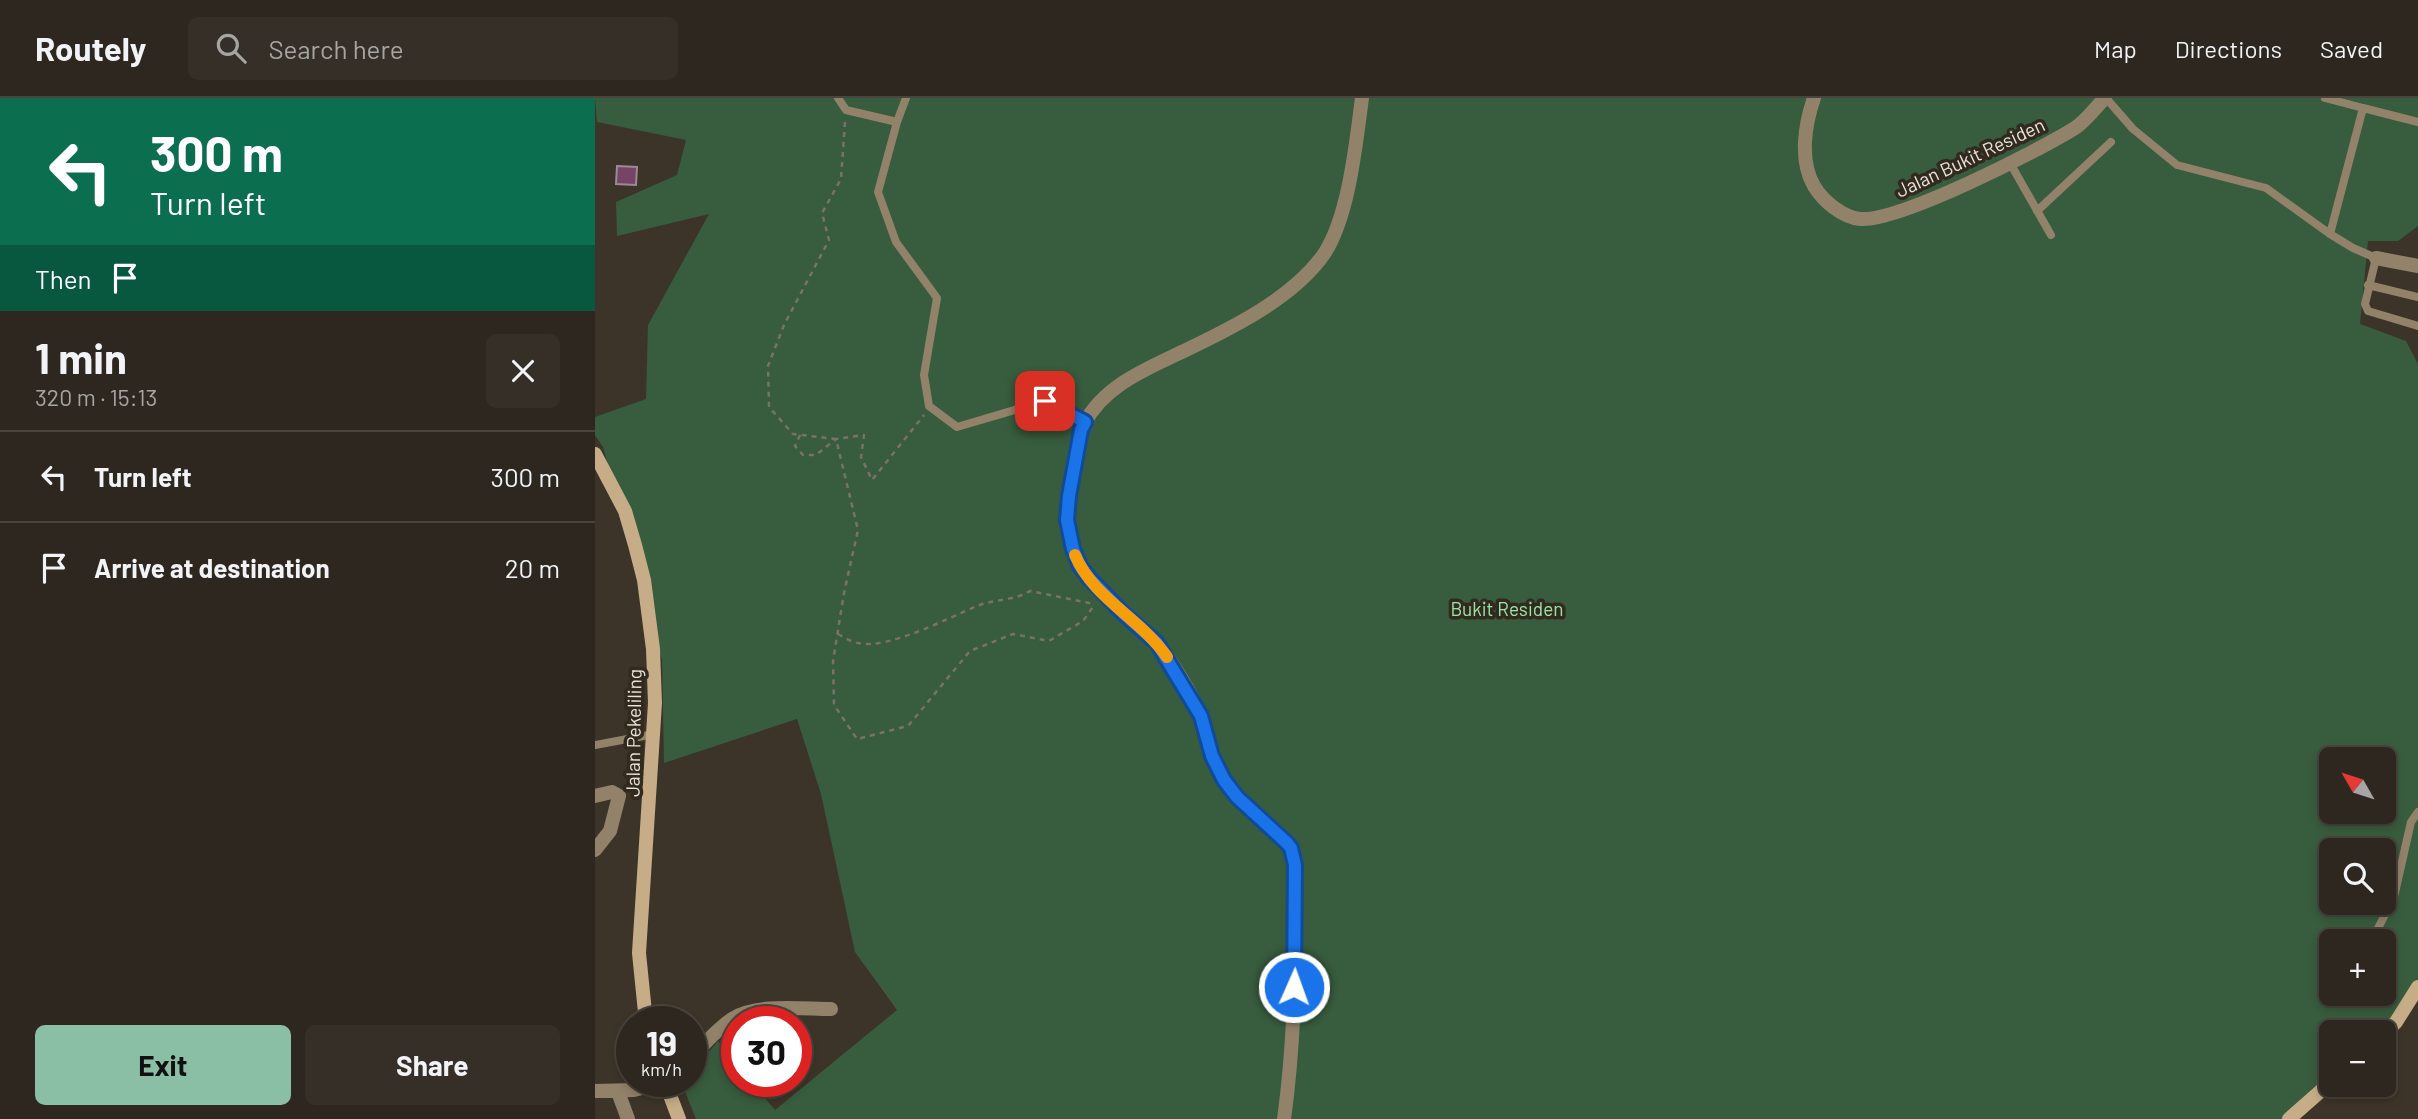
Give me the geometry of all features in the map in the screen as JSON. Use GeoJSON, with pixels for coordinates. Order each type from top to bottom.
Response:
{"type":"FeatureCollection","features":[{"type":"Feature","properties":{"kind":"street"},"geometry":{"type":"LineString","coordinates":[[1284,1119],[1292,1057],[1296,940],[1295,865],[1291,848],[1237,797],[1224,780],[1212,756],[1201,716],[1157,643],[1123,613],[1080,566],[1073,549],[1067,520],[1081,430],[1085,422],[1121,383],[1218,335],[1267,306],[1314,267],[1334,232],[1350,179],[1362,98]]}},
{"type":"Feature","properties":{"kind":"street","name":"Jalan Bukit Residen"},"geometry":{"type":"LineString","coordinates":[[1814,98],[1804,138],[1811,181],[1830,204],[1859,219],[1898,212],[2010,163],[2077,127],[2105,98]]}},
{"type":"Feature","properties":{"kind":"street"},"geometry":{"type":"LineString","coordinates":[[2376,258],[2418,266]]}},
{"type":"Feature","properties":{"kind":"street","name":"Jalan Pekeliling"},"geometry":{"type":"LineString","coordinates":[[595,454],[625,511],[644,580],[653,649],[654,734],[639,953],[644,1006]]}},
{"type":"Feature","properties":{"kind":"street"},"geometry":{"type":"LineString","coordinates":[[595,796],[612,792],[619,796],[611,831],[595,850]]}},
{"type":"Feature","properties":{"kind":"street"},"geometry":{"type":"LineString","coordinates":[[2396,1021],[2418,986]]}},
{"type":"Feature","properties":{"kind":"street"},"geometry":{"type":"LineString","coordinates":[[707,1042],[731,1020],[742,1014],[757,1010],[831,1009]]}},
{"type":"Feature","properties":{"kind":"street"},"geometry":{"type":"LineString","coordinates":[[595,1091],[616,1092]]}},
{"type":"Feature","properties":{"kind":"street"},"geometry":{"type":"LineString","coordinates":[[2289,1119],[2319,1093]]}},
{"type":"Feature","properties":{"kind":"street"},"geometry":{"type":"LineString","coordinates":[[620,1097],[628,1119]]}},
{"type":"Feature","properties":{"kind":"street"},"geometry":{"type":"LineString","coordinates":[[670,1097],[678,1119]]}},
{"type":"Feature","properties":{"kind":"lane"},"geometry":{"type":"LineString","coordinates":[[838,98],[846,110],[897,122]]}},
{"type":"Feature","properties":{"kind":"lane"},"geometry":{"type":"LineString","coordinates":[[906,98],[878,192],[896,242],[937,298],[924,375],[929,406],[957,427],[1045,401],[1085,422]]}},
{"type":"Feature","properties":{"kind":"lane"},"geometry":{"type":"LineString","coordinates":[[2105,98],[2133,129],[2177,165],[2266,188],[2330,234],[2376,258],[2365,303],[2368,311],[2418,326]]}},
{"type":"Feature","properties":{"kind":"lane"},"geometry":{"type":"LineString","coordinates":[[2325,98],[2418,122]]}},
{"type":"Feature","properties":{"kind":"lane"},"geometry":{"type":"LineString","coordinates":[[2330,234],[2363,108]]}},
{"type":"Feature","properties":{"kind":"lane"},"geometry":{"type":"LineString","coordinates":[[2037,211],[2111,142]]}},
{"type":"Feature","properties":{"kind":"lane"},"geometry":{"type":"LineString","coordinates":[[2010,163],[2052,235]]}},
{"type":"Feature","properties":{"kind":"lane"},"geometry":{"type":"LineString","coordinates":[[2368,285],[2418,297]]}},
{"type":"Feature","properties":{"kind":"lane"},"geometry":{"type":"LineString","coordinates":[[595,745],[654,734]]}},
{"type":"Feature","properties":{"kind":"lane"},"geometry":{"type":"LineString","coordinates":[[2378,929],[2394,897],[2411,822],[2418,812]]}},
{"type":"Feature","properties":{"kind":"path"},"geometry":{"type":"LineString","coordinates":[[846,110],[841,179],[822,213],[829,240],[784,325],[768,366],[769,407],[793,434],[837,439],[864,435],[861,457],[872,480],[929,406]]}},
{"type":"Feature","properties":{"kind":"path"},"geometry":{"type":"LineString","coordinates":[[800,435],[795,446],[803,455],[817,455],[837,439]]}},
{"type":"Feature","properties":{"kind":"path"},"geometry":{"type":"LineString","coordinates":[[837,439],[858,530],[838,634],[834,661],[834,705],[857,739],[908,726],[970,651],[1013,634],[1049,641],[1083,621],[1095,604],[1030,591],[1022,596],[980,605],[887,642],[858,643],[838,634]]}},
{"type":"Feature","properties":{"kind":"green space","name":"Bukit Residen"},"geometry":{"type":"Polygon","coordinates":[[[595,98],[2418,98],[2418,226],[2398,241],[2368,241],[2360,324],[2406,341],[2418,364],[2418,980],[2400,1014],[2394,1020],[2319,1020],[2319,1089],[2286,1119],[696,1119],[687,1097],[707,1097],[707,1054],[718,1041],[721,1045],[721,1097],[764,1097],[775,1110],[791,1097],[812,1097],[812,1080],[897,1010],[855,952],[821,794],[797,719],[664,763],[662,660],[603,447],[595,435],[595,417],[646,399],[648,325],[709,214],[617,236],[616,202],[677,175],[686,140],[597,122],[595,98]]]}},
{"type":"Feature","properties":{"kind":"building"},"geometry":{"type":"Polygon","coordinates":[[[617,166],[637,167],[636,185],[616,184],[617,166]]]}},
{"type":"Feature","properties":{"kind":"slow traffic"},"geometry":{"type":"LineString","coordinates":[[1075,555],[1089,578],[1123,613],[1144,629],[1167,657]]}},
{"type":"Feature","properties":{"kind":"route"},"geometry":{"type":"LineString","coordinates":[[1045,401],[1085,422],[1081,430],[1067,520],[1073,549],[1080,566],[1123,613],[1157,643],[1201,716],[1212,756],[1231,791],[1291,848],[1295,865],[1294,987]]}}]}
